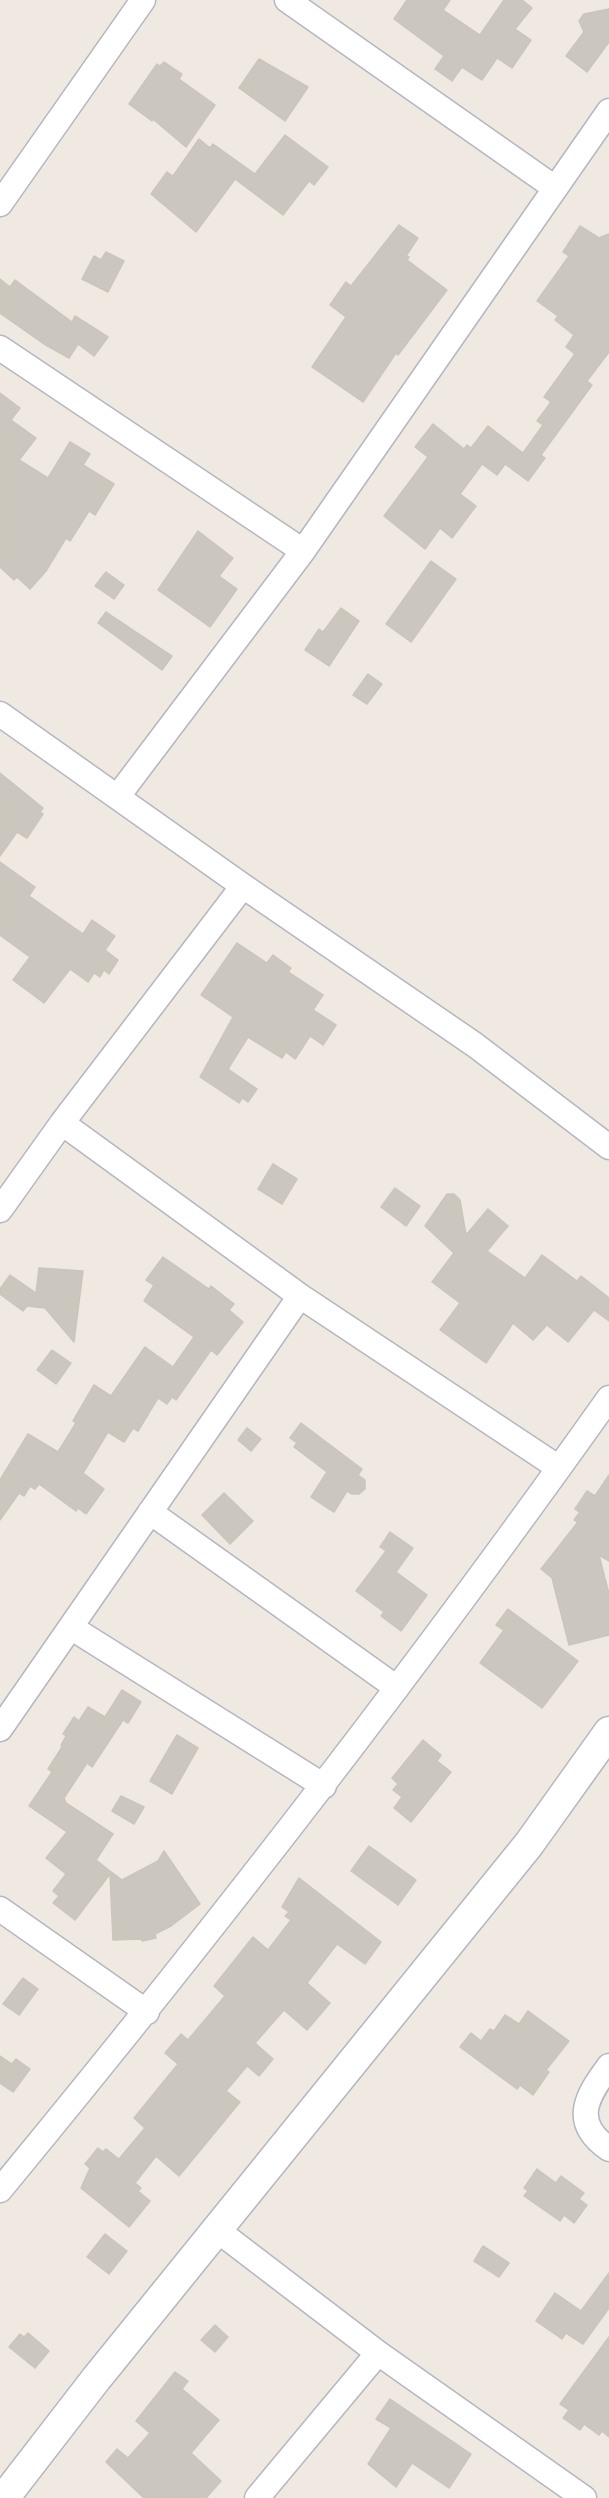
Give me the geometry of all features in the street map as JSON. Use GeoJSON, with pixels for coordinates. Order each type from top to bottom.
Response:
{"type":"FeatureCollection","features":[{"type":"Feature","properties":{"kind":"street"},"geometry":{"type":"LineString","coordinates":[[0,204],[143,0]]}},
{"type":"Feature","properties":{"kind":"street"},"geometry":{"type":"LineString","coordinates":[[287,0],[555,188]]}},
{"type":"Feature","properties":{"kind":"street"},"geometry":{"type":"LineString","coordinates":[[118,796],[303,551],[609,111]]}},
{"type":"Feature","properties":{"kind":"street"},"geometry":{"type":"LineString","coordinates":[[0,348],[303,551]]}},
{"type":"Feature","properties":{"kind":"street"},"geometry":{"type":"LineString","coordinates":[[0,714],[243,886],[476,1045],[609,1147]]}},
{"type":"Feature","properties":{"kind":"street"},"geometry":{"type":"LineString","coordinates":[[0,1210],[62,1123],[243,886]]}},
{"type":"Feature","properties":{"kind":"street"},"geometry":{"type":"LineString","coordinates":[[62,1123],[300,1296],[560,1468]]}},
{"type":"Feature","properties":{"kind":"street"},"geometry":{"type":"LineString","coordinates":[[0,1729],[300,1296]]}},
{"type":"Feature","properties":{"kind":"street"},"geometry":{"type":"LineString","coordinates":[[0,2190],[147,2012],[324,1786],[560,1468],[609,1398]]}},
{"type":"Feature","properties":{"kind":"street"},"geometry":{"type":"LineString","coordinates":[[150,1512],[396,1688]]}},
{"type":"Feature","properties":{"kind":"street"},"geometry":{"type":"LineString","coordinates":[[72,1628],[324,1786]]}},
{"type":"Feature","properties":{"kind":"street"},"geometry":{"type":"LineString","coordinates":[[4,2498],[217,2230],[522,1854],[609,1732]]}},
{"type":"Feature","properties":{"kind":"street"},"geometry":{"type":"LineString","coordinates":[[0,1909],[147,2012]]}},
{"type":"Feature","properties":{"kind":"street"},"geometry":{"type":"LineString","coordinates":[[609,2066],[589,2094],[586,2104],[586,2118],[591,2132],[597,2141],[609,2149]]}},
{"type":"Feature","properties":{"kind":"street"},"geometry":{"type":"LineString","coordinates":[[217,2230],[378,2353],[584,2498]]}},
{"type":"Feature","properties":{"kind":"street"},"geometry":{"type":"LineString","coordinates":[[257,2498],[378,2353]]}},
{"type":"Feature","properties":{"kind":"building"},"geometry":{"type":"Polygon","coordinates":[[[407,0],[450,0],[443,10],[480,35],[504,0],[522,0],[532,8],[515,29],[531,40],[512,68],[497,58],[482,80],[462,67],[452,81],[435,69],[444,56],[394,19],[407,0]]]}},
{"type":"Feature","properties":{"kind":"building"},"geometry":{"type":"Polygon","coordinates":[[[609,9],[609,42],[587,72],[566,56],[584,32],[579,21],[584,14],[609,9]]]}},
{"type":"Feature","properties":{"kind":"building"},"geometry":{"type":"Polygon","coordinates":[[[259,59],[308,87],[285,121],[239,88],[259,59]]]}},
{"type":"Feature","properties":{"kind":"building"},"geometry":{"type":"Polygon","coordinates":[[[164,62],[182,74],[179,79],[215,105],[186,147],[153,119],[152,121],[129,104],[157,64],[160,66],[164,62]]]}},
{"type":"Feature","properties":{"kind":"building"},"geometry":{"type":"Polygon","coordinates":[[[285,135],[328,167],[314,185],[309,181],[283,215],[235,179],[196,232],[151,194],[167,172],[173,176],[199,139],[210,148],[213,144],[255,174],[285,135]]]}},
{"type":"Feature","properties":{"kind":"building"},"geometry":{"type":"Polygon","coordinates":[[[399,225],[418,238],[406,256],[409,257],[407,260],[447,290],[398,355],[396,353],[363,402],[312,367],[346,317],[330,305],[346,282],[351,286],[399,225]]]}},
{"type":"Feature","properties":{"kind":"building"},"geometry":{"type":"Polygon","coordinates":[[[580,226],[599,238],[609,234],[609,352],[587,381],[592,385],[541,455],[545,458],[528,481],[505,464],[497,475],[482,464],[460,494],[476,506],[452,538],[440,528],[425,549],[384,516],[428,457],[415,447],[433,424],[464,449],[467,445],[471,448],[488,426],[523,453],[543,425],[537,421],[551,402],[544,397],[575,354],[566,347],[574,335],[555,320],[558,316],[537,301],[569,256],[563,252],[580,226]]]}},
{"type":"Feature","properties":{"kind":"building"},"geometry":{"type":"Polygon","coordinates":[[[106,252],[124,261],[108,292],[82,279],[94,256],[101,260],[106,252]]]}},
{"type":"Feature","properties":{"kind":"building"},"geometry":{"type":"Polygon","coordinates":[[[0,279],[10,287],[15,280],[72,322],[75,316],[108,337],[94,356],[78,344],[69,358],[44,344],[0,313],[0,279]]]}},
{"type":"Feature","properties":{"kind":"building"},"geometry":{"type":"Polygon","coordinates":[[[0,393],[20,408],[11,420],[36,438],[19,460],[48,478],[70,442],[90,454],[83,465],[114,484],[95,515],[89,511],[70,541],[66,538],[46,571],[30,589],[17,577],[14,580],[0,567],[0,393]]]}},
{"type":"Feature","properties":{"kind":"building"},"geometry":{"type":"Polygon","coordinates":[[[198,531],[233,558],[219,576],[237,589],[210,627],[158,590],[198,531]]]}},
{"type":"Feature","properties":{"kind":"building"},"geometry":{"type":"Polygon","coordinates":[[[431,561],[456,579],[411,642],[386,624],[431,561]]]}},
{"type":"Feature","properties":{"kind":"building"},"geometry":{"type":"Polygon","coordinates":[[[106,572],[124,585],[114,599],[95,586],[106,572]]]}},
{"type":"Feature","properties":{"kind":"building"},"geometry":{"type":"Polygon","coordinates":[[[341,608],[359,621],[329,666],[305,650],[319,629],[323,632],[341,608]]]}},
{"type":"Feature","properties":{"kind":"building"},"geometry":{"type":"Polygon","coordinates":[[[106,612],[172,656],[162,670],[98,623],[106,612]]]}},
{"type":"Feature","properties":{"kind":"building"},"geometry":{"type":"Polygon","coordinates":[[[368,674],[382,684],[367,704],[353,695],[368,674]]]}},
{"type":"Feature","properties":{"kind":"building"},"geometry":{"type":"Polygon","coordinates":[[[0,773],[43,808],[40,812],[43,814],[27,838],[17,832],[0,856],[0,773]]]}},
{"type":"Feature","properties":{"kind":"building"},"geometry":{"type":"Polygon","coordinates":[[[0,862],[35,887],[29,896],[83,934],[92,920],[115,936],[105,950],[118,960],[109,974],[104,970],[100,977],[94,973],[88,982],[70,969],[44,1003],[13,980],[30,957],[0,935],[0,862]]]}},
{"type":"Feature","properties":{"kind":"building"},"geometry":{"type":"Polygon","coordinates":[[[237,943],[267,963],[273,955],[291,968],[288,972],[323,995],[313,1010],[336,1025],[323,1045],[310,1036],[295,1059],[286,1052],[282,1058],[248,1037],[228,1069],[257,1089],[248,1102],[242,1098],[239,1103],[200,1077],[233,1017],[201,995],[237,943]]]}},
{"type":"Feature","properties":{"kind":"building"},"geometry":{"type":"Polygon","coordinates":[[[273,1164],[297,1179],[282,1204],[258,1189],[273,1164]]]}},
{"type":"Feature","properties":{"kind":"building"},"geometry":{"type":"Polygon","coordinates":[[[395,1188],[420,1206],[406,1226],[381,1207],[395,1188]]]}},
{"type":"Feature","properties":{"kind":"building"},"geometry":{"type":"Polygon","coordinates":[[[447,1194],[454,1194],[460,1200],[466,1235],[488,1209],[508,1226],[487,1251],[525,1278],[542,1255],[577,1281],[581,1276],[609,1298],[609,1321],[594,1310],[568,1342],[547,1325],[533,1340],[513,1323],[486,1363],[440,1330],[460,1303],[432,1282],[454,1253],[425,1226],[447,1194]]]}},
{"type":"Feature","properties":{"kind":"building"},"geometry":{"type":"Polygon","coordinates":[[[163,1257],[209,1289],[211,1286],[234,1304],[229,1310],[243,1322],[217,1355],[211,1350],[176,1400],[172,1397],[167,1404],[158,1398],[138,1431],[133,1428],[124,1442],[108,1432],[83,1473],[104,1489],[86,1514],[78,1508],[76,1511],[39,1484],[35,1489],[30,1486],[24,1496],[19,1493],[0,1520],[0,1480],[28,1434],[58,1452],[76,1423],[73,1421],[94,1385],[111,1396],[145,1347],[173,1367],[194,1337],[144,1301],[154,1285],[146,1280],[163,1257]]]}},
{"type":"Feature","properties":{"kind":"building"},"geometry":{"type":"Polygon","coordinates":[[[39,1268],[83,1271],[74,1342],[45,1308],[27,1306],[23,1311],[0,1294],[0,1289],[10,1275],[36,1293],[39,1268]]]}},
{"type":"Feature","properties":{"kind":"building"},"geometry":{"type":"Polygon","coordinates":[[[52,1350],[71,1363],[56,1384],[37,1370],[52,1350]]]}},
{"type":"Feature","properties":{"kind":"building"},"geometry":{"type":"Polygon","coordinates":[[[301,1423],[362,1469],[358,1475],[365,1480],[365,1489],[359,1494],[347,1491],[334,1512],[311,1497],[327,1472],[294,1447],[297,1443],[290,1438],[301,1423]]]}},
{"type":"Feature","properties":{"kind":"building"},"geometry":{"type":"Polygon","coordinates":[[[247,1428],[261,1439],[251,1451],[238,1440],[247,1428]]]}},
{"type":"Feature","properties":{"kind":"building"},"geometry":{"type":"Polygon","coordinates":[[[609,1475],[609,1561],[599,1555],[609,1594],[609,1635],[569,1645],[552,1578],[541,1569],[578,1522],[574,1520],[580,1512],[575,1509],[587,1491],[595,1496],[609,1475]]]}},
{"type":"Feature","properties":{"kind":"building"},"geometry":{"type":"Polygon","coordinates":[[[224,1493],[253,1521],[230,1544],[202,1515],[224,1493]]]}},
{"type":"Feature","properties":{"kind":"building"},"geometry":{"type":"Polygon","coordinates":[[[390,1532],[413,1548],[396,1572],[427,1595],[401,1631],[381,1616],[384,1612],[356,1591],[386,1551],[380,1547],[390,1532]]]}},
{"type":"Feature","properties":{"kind":"building"},"geometry":{"type":"Polygon","coordinates":[[[508,1609],[578,1661],[542,1708],[480,1663],[504,1630],[496,1625],[508,1609]]]}},
{"type":"Feature","properties":{"kind":"building"},"geometry":{"type":"Polygon","coordinates":[[[122,1690],[141,1702],[128,1723],[123,1720],[92,1767],[87,1763],[64,1798],[66,1803],[113,1834],[96,1860],[110,1871],[122,1880],[158,1861],[164,1851],[200,1904],[171,1926],[155,1934],[156,1938],[142,1941],[141,1939],[113,1940],[110,1874],[75,1920],[53,1903],[59,1896],[53,1891],[66,1874],[46,1858],[67,1832],[29,1806],[52,1772],[48,1769],[62,1747],[66,1736],[63,1734],[74,1717],[79,1721],[88,1707],[105,1717],[122,1690]]]}},
{"type":"Feature","properties":{"kind":"building"},"geometry":{"type":"Polygon","coordinates":[[[177,1735],[198,1748],[172,1794],[150,1781],[177,1735]]]}},
{"type":"Feature","properties":{"kind":"building"},"geometry":{"type":"Polygon","coordinates":[[[423,1740],[441,1755],[437,1761],[451,1772],[411,1822],[394,1808],[402,1797],[393,1790],[398,1784],[392,1778],[423,1740]]]}},
{"type":"Feature","properties":{"kind":"building"},"geometry":{"type":"Polygon","coordinates":[[[121,1796],[144,1807],[134,1824],[112,1811],[121,1796]]]}},
{"type":"Feature","properties":{"kind":"building"},"geometry":{"type":"Polygon","coordinates":[[[369,1846],[416,1880],[398,1905],[351,1871],[369,1846]]]}},
{"type":"Feature","properties":{"kind":"building"},"geometry":{"type":"Polygon","coordinates":[[[299,1878],[381,1942],[365,1964],[337,1944],[307,1983],[330,2003],[307,2030],[284,2010],[255,2043],[273,2059],[259,2076],[247,2066],[226,2091],[240,2102],[179,2176],[156,2156],[135,2183],[141,2188],[138,2191],[150,2201],[129,2227],[81,2188],[90,2168],[85,2164],[98,2148],[103,2152],[106,2149],[119,2159],[145,2128],[134,2118],[178,2064],[165,2053],[181,2034],[188,2040],[225,1996],[214,1986],[253,1937],[268,1950],[291,1920],[285,1916],[289,1912],[282,1907],[299,1878]]]}},
{"type":"Feature","properties":{"kind":"building"},"geometry":{"type":"Polygon","coordinates":[[[23,1978],[38,1989],[19,2015],[3,2004],[23,1978]]]}},
{"type":"Feature","properties":{"kind":"building"},"geometry":{"type":"Polygon","coordinates":[[[528,2011],[569,2041],[546,2070],[549,2072],[533,2095],[520,2085],[517,2089],[460,2047],[471,2033],[481,2041],[490,2029],[494,2031],[505,2015],[519,2024],[528,2011]]]}},
{"type":"Feature","properties":{"kind":"building"},"geometry":{"type":"Polygon","coordinates":[[[0,2056],[12,2064],[16,2059],[30,2069],[13,2092],[0,2083],[0,2056]]]}},
{"type":"Feature","properties":{"kind":"building"},"geometry":{"type":"Polygon","coordinates":[[[537,2169],[556,2183],[561,2176],[584,2193],[579,2199],[587,2205],[574,2223],[564,2215],[560,2221],[524,2196],[528,2191],[524,2188],[537,2169]]]}},
{"type":"Feature","properties":{"kind":"building"},"geometry":{"type":"Polygon","coordinates":[[[105,2234],[127,2251],[109,2274],[87,2257],[105,2234]]]}},
{"type":"Feature","properties":{"kind":"building"},"geometry":{"type":"Polygon","coordinates":[[[483,2246],[509,2263],[499,2277],[474,2261],[483,2246]]]}},
{"type":"Feature","properties":{"kind":"building"},"geometry":{"type":"Polygon","coordinates":[[[609,2273],[609,2308],[583,2344],[566,2333],[562,2339],[536,2321],[555,2293],[581,2311],[609,2273]]]}},
{"type":"Feature","properties":{"kind":"building"},"geometry":{"type":"Polygon","coordinates":[[[215,2325],[228,2337],[215,2352],[201,2340],[215,2325]]]}},
{"type":"Feature","properties":{"kind":"building"},"geometry":{"type":"Polygon","coordinates":[[[28,2333],[49,2351],[35,2368],[9,2347],[20,2334],[24,2337],[28,2333]]]}},
{"type":"Feature","properties":{"kind":"building"},"geometry":{"type":"Polygon","coordinates":[[[609,2337],[609,2437],[602,2431],[599,2435],[584,2424],[580,2430],[563,2418],[569,2410],[560,2404],[609,2337]]]}},
{"type":"Feature","properties":{"kind":"building"},"geometry":{"type":"Polygon","coordinates":[[[175,2372],[188,2381],[182,2389],[219,2420],[191,2453],[221,2481],[206,2498],[144,2498],[106,2462],[117,2449],[128,2458],[150,2433],[136,2421],[175,2372]]]}},
{"type":"Feature","properties":{"kind":"building"},"geometry":{"type":"Polygon","coordinates":[[[390,2399],[471,2454],[449,2488],[412,2463],[396,2487],[368,2464],[391,2428],[376,2419],[390,2399]]]}}]}
